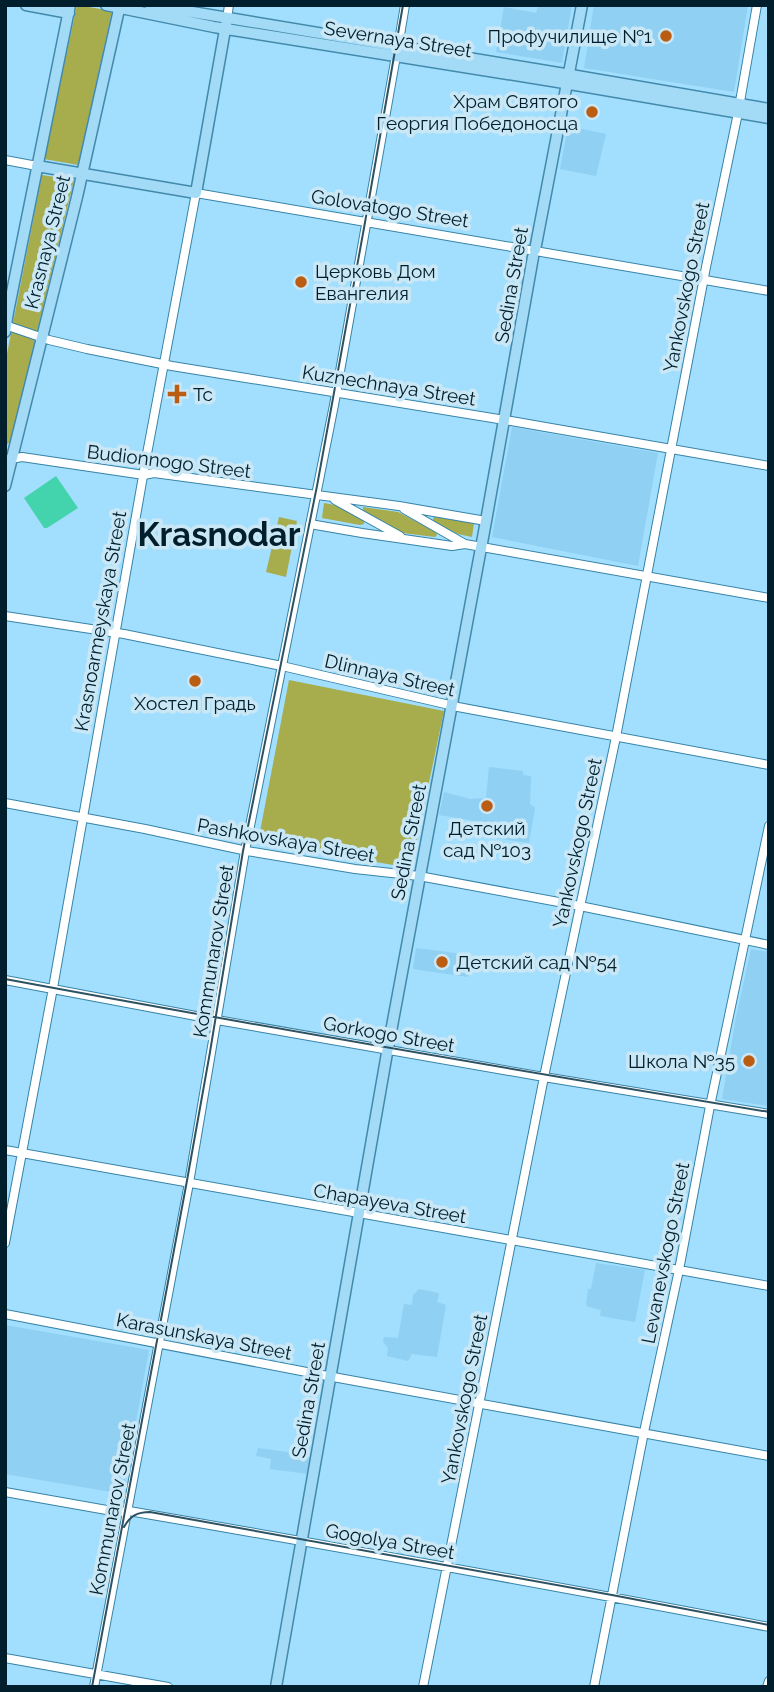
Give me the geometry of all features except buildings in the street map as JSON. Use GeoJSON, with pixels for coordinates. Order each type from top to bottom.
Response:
{"type":"FeatureCollection","features":[{"type":"Feature","properties":{"kind":"main road"},"geometry":{"type":"LineString","coordinates":[[26,5],[69,9]]}},
{"type":"Feature","properties":{"kind":"main road","name":"Severnaya Street"},"geometry":{"type":"LineString","coordinates":[[106,5],[739,108],[769,109]]}},
{"type":"Feature","properties":{"kind":"main road","name":"Severnaya Street"},"geometry":{"type":"LineString","coordinates":[[150,5],[216,15],[226,23]]}},
{"type":"Feature","properties":{"kind":"main road","name":"Sedina Street"},"geometry":{"type":"LineString","coordinates":[[276,1687],[419,876],[582,5]]}},
{"type":"Feature","properties":{"kind":"main road","name":"Krasnaya Street"},"geometry":{"type":"LineString","coordinates":[[5,486],[8,460],[19,435],[119,7]]}},
{"type":"Feature","properties":{"kind":"main road","name":"Krasnaya Street"},"geometry":{"type":"LineString","coordinates":[[5,332],[69,9]]}},
{"type":"Feature","properties":{"kind":"main road","name":"Krasnoarmeyskaya Street"},"geometry":{"type":"LineString","coordinates":[[196,193],[226,23]]}},
{"type":"Feature","properties":{"kind":"main road","name":"Severnaya Street"},"geometry":{"type":"LineString","coordinates":[[739,108],[769,118]]}},
{"type":"Feature","properties":{"kind":"main road","name":"Golovatogo Street"},"geometry":{"type":"LineString","coordinates":[[37,166],[196,193]]}},
{"type":"Feature","properties":{"kind":"street","name":"Krasnoarmeyskaya Street"},"geometry":{"type":"LineString","coordinates":[[226,23],[229,5]]}},
{"type":"Feature","properties":{"kind":"street","name":"Kommunarov Street"},"geometry":{"type":"LineString","coordinates":[[94,1687],[189,1183],[245,851],[336,393],[405,5]]}},
{"type":"Feature","properties":{"kind":"street","name":"Yankovskogo Street"},"geometry":{"type":"LineString","coordinates":[[423,1687],[544,1077],[616,737],[757,5]]}},
{"type":"Feature","properties":{"kind":"street","name":"Golovatogo Street"},"geometry":{"type":"LineString","coordinates":[[5,160],[37,166]]}},
{"type":"Feature","properties":{"kind":"street","name":"Krasnoarmeyskaya Street"},"geometry":{"type":"LineString","coordinates":[[5,1243],[196,193]]}},
{"type":"Feature","properties":{"kind":"street","name":"Golovatogo Street"},"geometry":{"type":"LineString","coordinates":[[196,193],[534,253],[769,290]]}},
{"type":"Feature","properties":{"kind":"street","name":"Kuznechnaya Street"},"geometry":{"type":"LineString","coordinates":[[6,325],[87,349],[164,364],[769,466]]}},
{"type":"Feature","properties":{"kind":"street","name":"Budionnogo Street"},"geometry":{"type":"LineString","coordinates":[[8,460],[22,457],[144,475],[154,473],[399,506],[486,521]]}},
{"type":"Feature","properties":{"kind":"street","name":"Budionnogo Street"},"geometry":{"type":"LineString","coordinates":[[329,496],[405,539]]}},
{"type":"Feature","properties":{"kind":"street","name":"Budionnogo Street"},"geometry":{"type":"LineString","coordinates":[[399,506],[466,544]]}},
{"type":"Feature","properties":{"kind":"street"},"geometry":{"type":"LineString","coordinates":[[362,533],[368,526],[368,519]]}},
{"type":"Feature","properties":{"kind":"street","name":"Budionnogo Street"},"geometry":{"type":"LineString","coordinates":[[310,524],[452,546],[466,544],[769,598]]}},
{"type":"Feature","properties":{"kind":"street","name":"Dlinnaya Street"},"geometry":{"type":"LineString","coordinates":[[5,616],[116,633],[282,666],[452,705],[769,765]]}},
{"type":"Feature","properties":{"kind":"street","name":"Pashkovskaya Street"},"geometry":{"type":"LineString","coordinates":[[5,803],[245,851],[355,869],[419,876],[580,906],[769,946]]}},
{"type":"Feature","properties":{"kind":"street","name":"Levanevskogo Street"},"geometry":{"type":"LineString","coordinates":[[594,1687],[769,826]]}},
{"type":"Feature","properties":{"kind":"street","name":"Gorkogo Street"},"geometry":{"type":"LineString","coordinates":[[5,980],[388,1050],[769,1114]]}},
{"type":"Feature","properties":{"kind":"street","name":"Chapayeva Street"},"geometry":{"type":"LineString","coordinates":[[5,1150],[769,1286]]}},
{"type":"Feature","properties":{"kind":"street","name":"Karasunskaya Street"},"geometry":{"type":"LineString","coordinates":[[5,1314],[330,1377],[769,1456]]}},
{"type":"Feature","properties":{"kind":"street","name":"Gogolya Street"},"geometry":{"type":"LineString","coordinates":[[5,1492],[302,1541],[769,1627]]}},
{"type":"Feature","properties":{"kind":"street"},"geometry":{"type":"LineString","coordinates":[[5,1658],[168,1687]]}},
{"type":"Feature","properties":{"kind":"street"},"geometry":{"type":"LineString","coordinates":[[768,1687],[769,1681]]}},
{"type":"Feature","properties":{"kind":"shaded area"},"geometry":{"type":"Polygon","coordinates":[[[77,5],[112,11],[78,165],[44,159],[77,5]]]}},
{"type":"Feature","properties":{"kind":"shaded area"},"geometry":{"type":"Polygon","coordinates":[[[538,5],[572,5],[562,63],[496,52],[504,7],[536,13],[538,5]]]}},
{"type":"Feature","properties":{"kind":"shaded area","name":"Профучилище №1"},"geometry":{"type":"Polygon","coordinates":[[[594,5],[748,5],[734,92],[584,68],[594,5]]]}},
{"type":"Feature","properties":{"kind":"shaded area"},"geometry":{"type":"Polygon","coordinates":[[[568,126],[606,134],[596,176],[560,169],[568,126]]]}},
{"type":"Feature","properties":{"kind":"shaded area"},"geometry":{"type":"Polygon","coordinates":[[[42,175],[74,180],[10,442],[5,446],[5,364],[42,175]]]}},
{"type":"Feature","properties":{"kind":"shaded area"},"geometry":{"type":"Polygon","coordinates":[[[512,427],[658,453],[638,566],[492,537],[512,427]]]}},
{"type":"Feature","properties":{"kind":"shaded area"},"geometry":{"type":"Polygon","coordinates":[[[56,476],[78,508],[44,528],[24,498],[56,476]]]}},
{"type":"Feature","properties":{"kind":"shaded area"},"geometry":{"type":"Polygon","coordinates":[[[324,503],[335,505],[364,521],[364,524],[322,518],[324,503]]]}},
{"type":"Feature","properties":{"kind":"shaded area"},"geometry":{"type":"Polygon","coordinates":[[[363,507],[398,512],[437,535],[435,537],[402,533],[363,511],[363,507]]]}},
{"type":"Feature","properties":{"kind":"shaded area"},"geometry":{"type":"Polygon","coordinates":[[[279,517],[297,521],[286,577],[266,572],[279,517]]]}},
{"type":"Feature","properties":{"kind":"shaded area"},"geometry":{"type":"Polygon","coordinates":[[[435,517],[474,523],[472,537],[458,534],[433,522],[435,517]]]}},
{"type":"Feature","properties":{"kind":"shaded area"},"geometry":{"type":"Polygon","coordinates":[[[289,680],[444,711],[411,868],[258,842],[289,680]]]}},
{"type":"Feature","properties":{"kind":"shaded area","name":"Детский сад №103"},"geometry":{"type":"Polygon","coordinates":[[[489,767],[523,771],[523,775],[531,776],[530,804],[535,808],[529,843],[487,837],[483,835],[480,822],[439,815],[444,792],[470,799],[486,798],[489,767]]]}},
{"type":"Feature","properties":{"kind":"shaded area","name":"Детский сад №54"},"geometry":{"type":"Polygon","coordinates":[[[416,948],[471,955],[468,977],[413,969],[416,948]]]}},
{"type":"Feature","properties":{"kind":"shaded area","name":"Школа №35"},"geometry":{"type":"Polygon","coordinates":[[[751,949],[769,952],[769,1106],[722,1099],[751,949]]]}},
{"type":"Feature","properties":{"kind":"shaded area"},"geometry":{"type":"Polygon","coordinates":[[[596,1263],[645,1270],[635,1322],[600,1316],[601,1310],[586,1306],[596,1263]]]}},
{"type":"Feature","properties":{"kind":"shaded area"},"geometry":{"type":"Polygon","coordinates":[[[419,1289],[439,1293],[437,1302],[446,1305],[437,1357],[412,1354],[408,1361],[387,1356],[388,1348],[383,1342],[384,1337],[398,1338],[404,1304],[412,1305],[413,1295],[419,1289]]]}},
{"type":"Feature","properties":{"kind":"shaded area"},"geometry":{"type":"Polygon","coordinates":[[[5,1325],[149,1350],[123,1494],[5,1474],[5,1325]]]}},
{"type":"Feature","properties":{"kind":"shaded area"},"geometry":{"type":"Polygon","coordinates":[[[258,1448],[311,1458],[308,1474],[270,1469],[271,1459],[256,1456],[258,1448]]]}},
{"type":"Feature","properties":{"kind":"tram line"},"geometry":{"type":"LineString","coordinates":[[92,1687],[186,1186],[243,851],[317,486],[403,5]]}},
{"type":"Feature","properties":{"kind":"tram line"},"geometry":{"type":"LineString","coordinates":[[5,979],[769,1112]]}},
{"type":"Feature","properties":{"kind":"tram line"},"geometry":{"type":"LineString","coordinates":[[124,1527],[134,1515],[150,1512],[769,1625]]}},
{"type":"Feature","properties":{"kind":"place","name":"Профучилище №1"},"geometry":{"type":"Point","coordinates":[666,36]}},
{"type":"Feature","properties":{"kind":"place","name":"Храм Святого Георгия Победоносца"},"geometry":{"type":"Point","coordinates":[592,112]}},
{"type":"Feature","properties":{"kind":"place","name":"Церковь Дом Евангелия"},"geometry":{"type":"Point","coordinates":[301,282]}},
{"type":"Feature","properties":{"kind":"place","name":"Тс"},"geometry":{"type":"Point","coordinates":[177,394]}},
{"type":"Feature","properties":{"kind":"place","name":"Хостел Градь"},"geometry":{"type":"Point","coordinates":[195,681]}},
{"type":"Feature","properties":{"kind":"place","name":"Детский сад №103"},"geometry":{"type":"Point","coordinates":[487,806]}},
{"type":"Feature","properties":{"kind":"place","name":"Детский сад №54"},"geometry":{"type":"Point","coordinates":[442,962]}},
{"type":"Feature","properties":{"kind":"place","name":"Школа №35"},"geometry":{"type":"Point","coordinates":[749,1061]}},
{"type":"Feature","properties":{"kind":"district","name":"Krasnodar"},"geometry":{"type":"Point","coordinates":[219,534]}}]}
